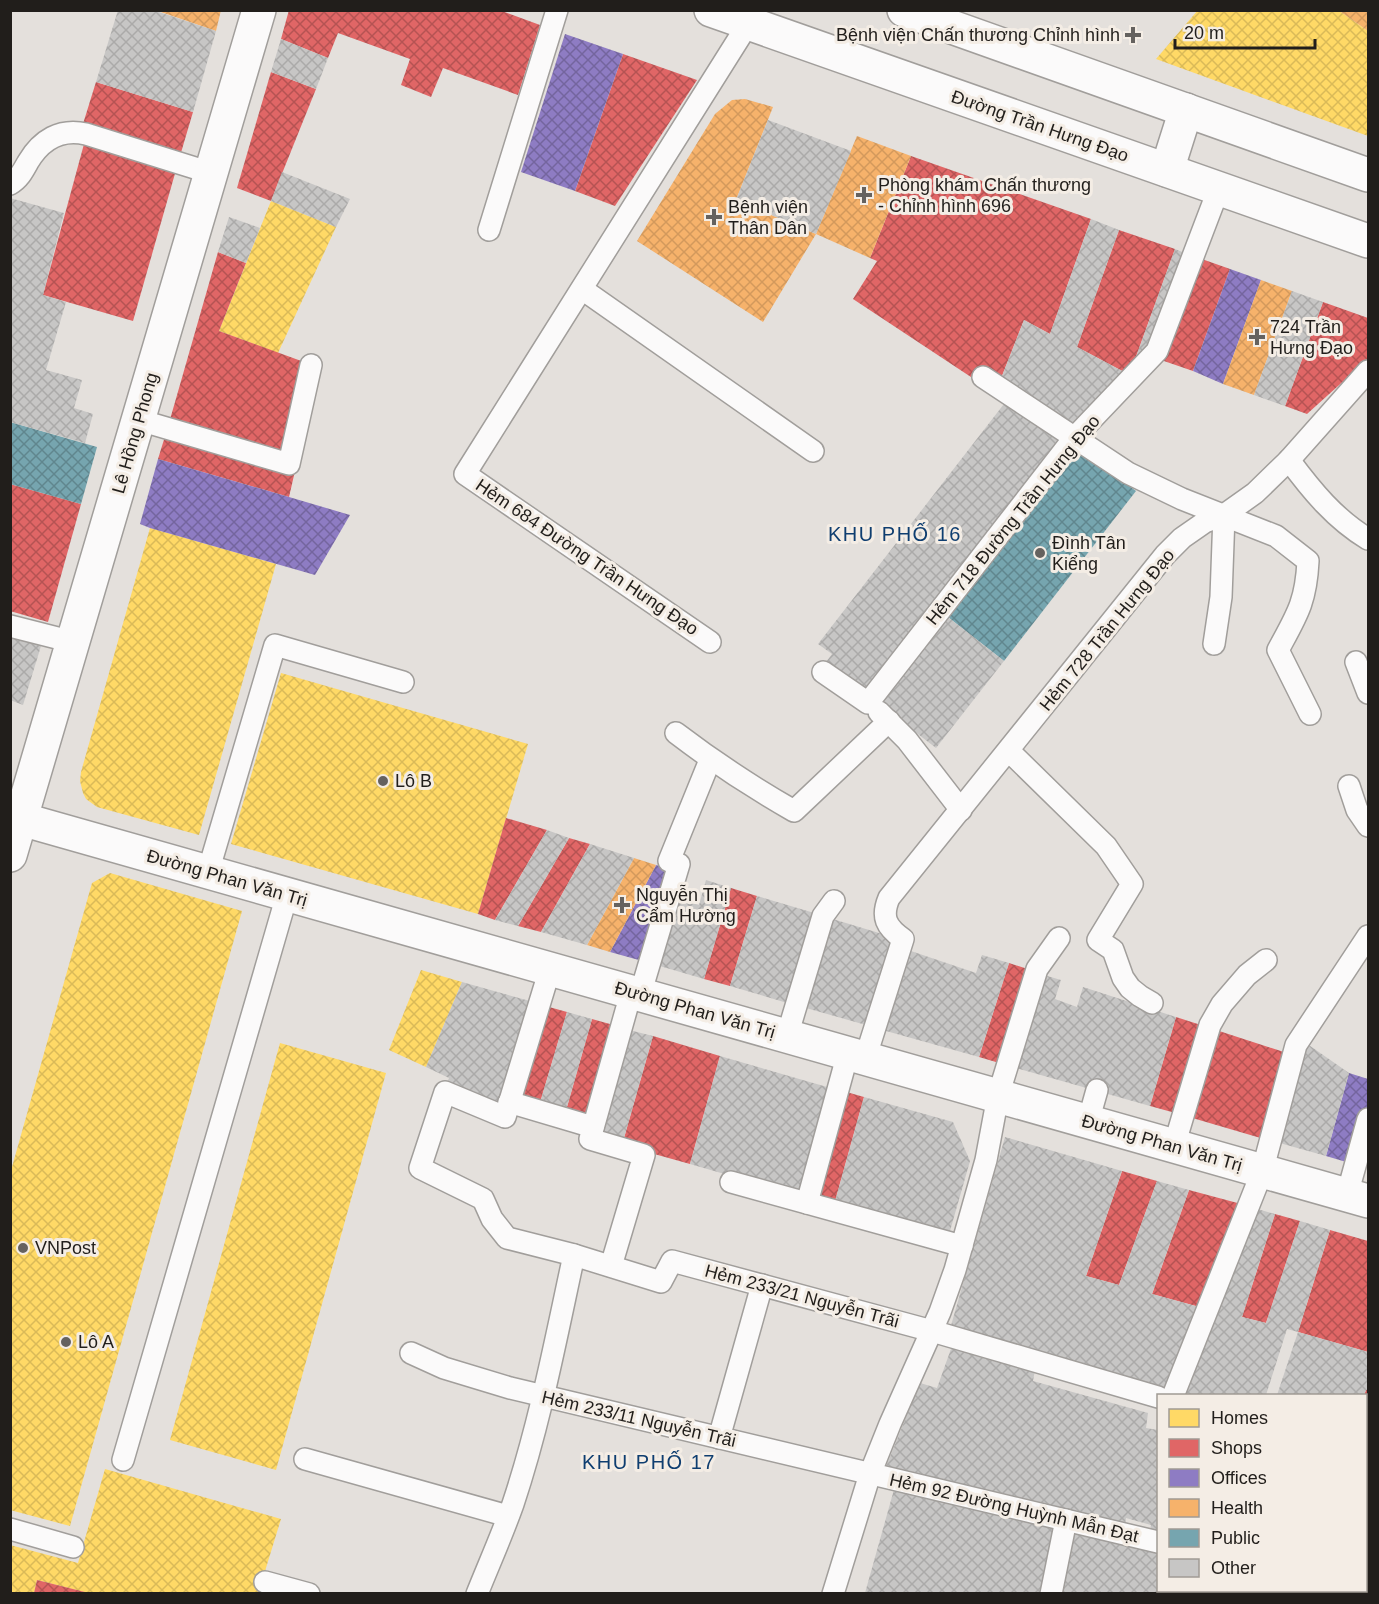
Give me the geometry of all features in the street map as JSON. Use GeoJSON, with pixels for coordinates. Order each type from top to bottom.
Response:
{"type":"FeatureCollection","features":[{"type":"Feature","properties":{"kind":"street","name":"Lê Hồng Phong"},"geometry":{"type":"LineString","coordinates":[[10,855],[259,10]]}},
{"type":"Feature","properties":{"kind":"street","name":"Đường Trần Hưng Đạo"},"geometry":{"type":"LineString","coordinates":[[711,10],[1368,241]]}},
{"type":"Feature","properties":{"kind":"street"},"geometry":{"type":"LineString","coordinates":[[904,10],[1368,175]]}},
{"type":"Feature","properties":{"kind":"street"},"geometry":{"type":"LineString","coordinates":[[1167,170],[1186,111]]}},
{"type":"Feature","properties":{"kind":"street","name":"Đường Phan Văn Trị"},"geometry":{"type":"LineString","coordinates":[[21,819],[1358,1198]]}},
{"type":"Feature","properties":{"kind":"lane"},"geometry":{"type":"LineString","coordinates":[[489,230],[557,10]]}},
{"type":"Feature","properties":{"kind":"lane","name":"Hẻm 684 Đường Trần Hưng Đạo"},"geometry":{"type":"LineString","coordinates":[[710,642],[465,474],[748,24]]}},
{"type":"Feature","properties":{"kind":"lane"},"geometry":{"type":"LineString","coordinates":[[10,184],[20,176],[35,151],[43,143],[53,136],[66,132],[86,134],[211,173]]}},
{"type":"Feature","properties":{"kind":"lane","name":"Hẻm 718 Đường Trần Hưng Đạo"},"geometry":{"type":"LineString","coordinates":[[868,703],[1074,438],[1157,351],[1219,188]]}},
{"type":"Feature","properties":{"kind":"lane"},"geometry":{"type":"LineString","coordinates":[[582,289],[813,451]]}},
{"type":"Feature","properties":{"kind":"lane"},"geometry":{"type":"LineString","coordinates":[[139,420],[289,464],[311,365]]}},
{"type":"Feature","properties":{"kind":"lane","name":"Hẻm 728 Trần Hưng Đạo"},"geometry":{"type":"LineString","coordinates":[[857,1056],[903,939],[887,924],[885,908],[889,898],[1164,555],[1182,538],[1205,522],[1224,515],[1255,493],[1289,460],[1368,371]]}},
{"type":"Feature","properties":{"kind":"lane"},"geometry":{"type":"LineString","coordinates":[[983,376],[1128,473],[1182,499],[1276,536],[1308,561],[1307,588],[1298,613],[1278,650],[1310,714]]}},
{"type":"Feature","properties":{"kind":"lane"},"geometry":{"type":"LineString","coordinates":[[1289,460],[1307,486],[1328,509],[1368,538]]}},
{"type":"Feature","properties":{"kind":"lane"},"geometry":{"type":"LineString","coordinates":[[1214,644],[1221,597],[1224,515]]}},
{"type":"Feature","properties":{"kind":"lane"},"geometry":{"type":"LineString","coordinates":[[10,626],[73,642]]}},
{"type":"Feature","properties":{"kind":"lane"},"geometry":{"type":"LineString","coordinates":[[208,872],[275,645],[404,682]]}},
{"type":"Feature","properties":{"kind":"lane"},"geometry":{"type":"LineString","coordinates":[[1356,662],[1368,693]]}},
{"type":"Feature","properties":{"kind":"lane"},"geometry":{"type":"LineString","coordinates":[[823,672],[868,703],[889,721],[961,810]]}},
{"type":"Feature","properties":{"kind":"lane"},"geometry":{"type":"LineString","coordinates":[[676,733],[710,760],[746,784],[794,811],[889,721]]}},
{"type":"Feature","properties":{"kind":"lane"},"geometry":{"type":"LineString","coordinates":[[1009,751],[1106,846],[1132,884],[1098,940],[1113,951],[1123,978],[1125,992],[1140,996],[1152,1003]]}},
{"type":"Feature","properties":{"kind":"lane"},"geometry":{"type":"LineString","coordinates":[[550,969],[505,1117],[445,1092],[420,1168],[483,1199],[492,1219],[507,1238],[611,1266],[644,1155],[590,1139],[635,994],[679,864],[669,861],[710,760]]}},
{"type":"Feature","properties":{"kind":"lane"},"geometry":{"type":"LineString","coordinates":[[1349,786],[1357,810],[1368,826]]}},
{"type":"Feature","properties":{"kind":"lane"},"geometry":{"type":"LineString","coordinates":[[123,1460],[286,895]]}},
{"type":"Feature","properties":{"kind":"lane"},"geometry":{"type":"LineString","coordinates":[[787,1036],[823,916],[834,901]]}},
{"type":"Feature","properties":{"kind":"lane"},"geometry":{"type":"LineString","coordinates":[[1173,1394],[1262,1172],[1296,1045],[1368,936]]}},
{"type":"Feature","properties":{"kind":"lane"},"geometry":{"type":"LineString","coordinates":[[833,1593],[870,1474],[940,1312],[962,1246],[992,1134],[998,1096],[1037,969],[1059,938]]}},
{"type":"Feature","properties":{"kind":"lane"},"geometry":{"type":"LineString","coordinates":[[1174,1146],[1210,1024],[1226,998],[1247,975],[1266,960]]}},
{"type":"Feature","properties":{"kind":"lane"},"geometry":{"type":"LineString","coordinates":[[807,1203],[857,1056]]}},
{"type":"Feature","properties":{"kind":"lane"},"geometry":{"type":"LineString","coordinates":[[1088,1122],[1097,1090]]}},
{"type":"Feature","properties":{"kind":"lane"},"geometry":{"type":"LineString","coordinates":[[509,1102],[593,1127]]}},
{"type":"Feature","properties":{"kind":"lane"},"geometry":{"type":"LineString","coordinates":[[1358,1198],[1368,1119]]}},
{"type":"Feature","properties":{"kind":"lane"},"geometry":{"type":"LineString","coordinates":[[731,1182],[962,1246]]}},
{"type":"Feature","properties":{"kind":"lane"},"geometry":{"type":"LineString","coordinates":[[477,1593],[518,1487],[543,1395],[574,1255]]}},
{"type":"Feature","properties":{"kind":"lane","name":"Hẻm 233/21 Nguyễn Trãi"},"geometry":{"type":"LineString","coordinates":[[611,1266],[661,1282],[672,1261],[932,1331],[1157,1397]]}},
{"type":"Feature","properties":{"kind":"lane"},"geometry":{"type":"LineString","coordinates":[[719,1438],[762,1285]]}},
{"type":"Feature","properties":{"kind":"lane","name":"Hẻm 233/11 Nguyễn Trãi"},"geometry":{"type":"LineString","coordinates":[[411,1353],[444,1368],[477,1379],[870,1474]]}},
{"type":"Feature","properties":{"kind":"lane"},"geometry":{"type":"LineString","coordinates":[[305,1459],[508,1516]]}},
{"type":"Feature","properties":{"kind":"lane","name":"Hẻm 92 Đường Huỳnh Mẫn Đạt"},"geometry":{"type":"LineString","coordinates":[[870,1474],[1157,1542]]}},
{"type":"Feature","properties":{"kind":"lane"},"geometry":{"type":"LineString","coordinates":[[1051,1593],[1066,1520]]}},
{"type":"Feature","properties":{"kind":"lane"},"geometry":{"type":"LineString","coordinates":[[10,1529],[73,1547]]}},
{"type":"Feature","properties":{"kind":"lane"},"geometry":{"type":"LineString","coordinates":[[265,1582],[309,1593]]}},
{"type":"Feature","properties":{"kind":"building: Homes"},"geometry":{"type":"Polygon","coordinates":[[[1198,10],[1338,10],[1368,31],[1368,136],[1156,59],[1198,10]]]}},
{"type":"Feature","properties":{"kind":"building: Homes"},"geometry":{"type":"Polygon","coordinates":[[[271,201],[336,227],[278,353],[219,331],[271,201]]]}},
{"type":"Feature","properties":{"kind":"building: Homes"},"geometry":{"type":"Polygon","coordinates":[[[150,528],[276,564],[199,835],[97,807],[86,799],[80,781],[150,528]]]}},
{"type":"Feature","properties":{"kind":"building: Homes","name":"Lô B"},"geometry":{"type":"Polygon","coordinates":[[[281,673],[528,744],[478,914],[231,844],[281,673]]]}},
{"type":"Feature","properties":{"kind":"building: Homes","name":"Lô A"},"geometry":{"type":"Polygon","coordinates":[[[110,873],[242,911],[70,1526],[10,1510],[10,1174],[92,883],[110,873]]]}},
{"type":"Feature","properties":{"kind":"building: Homes"},"geometry":{"type":"Polygon","coordinates":[[[421,970],[462,982],[426,1067],[389,1050],[421,970]]]}},
{"type":"Feature","properties":{"kind":"building: Homes"},"geometry":{"type":"Polygon","coordinates":[[[280,1043],[386,1073],[276,1470],[170,1440],[280,1043]]]}},
{"type":"Feature","properties":{"kind":"building: Homes"},"geometry":{"type":"Polygon","coordinates":[[[105,1469],[281,1519],[258,1594],[92,1594],[37,1580],[34,1594],[10,1594],[10,1545],[78,1563],[105,1469]]]}},
{"type":"Feature","properties":{"kind":"building: Shops"},"geometry":{"type":"Polygon","coordinates":[[[289,10],[499,10],[540,25],[518,95],[443,68],[431,97],[401,85],[410,59],[338,33],[328,58],[281,39],[289,10]]]}},
{"type":"Feature","properties":{"kind":"building: Shops"},"geometry":{"type":"Polygon","coordinates":[[[623,54],[697,80],[615,206],[575,191],[623,54]]]}},
{"type":"Feature","properties":{"kind":"building: Shops"},"geometry":{"type":"Polygon","coordinates":[[[271,72],[316,89],[271,201],[237,188],[271,72]]]}},
{"type":"Feature","properties":{"kind":"building: Shops"},"geometry":{"type":"Polygon","coordinates":[[[96,82],[193,112],[180,156],[82,127],[96,82]]]}},
{"type":"Feature","properties":{"kind":"building: Shops"},"geometry":{"type":"Polygon","coordinates":[[[84,144],[176,170],[133,321],[43,295],[84,144]]]}},
{"type":"Feature","properties":{"kind":"building: Shops"},"geometry":{"type":"Polygon","coordinates":[[[911,156],[1091,219],[1050,334],[1024,320],[1000,381],[977,381],[853,299],[877,261],[870,258],[911,156]]]}},
{"type":"Feature","properties":{"kind":"building: Shops"},"geometry":{"type":"Polygon","coordinates":[[[1119,230],[1175,249],[1133,365],[1126,373],[1077,347],[1119,230]]]}},
{"type":"Feature","properties":{"kind":"building: Shops"},"geometry":{"type":"Polygon","coordinates":[[[218,252],[246,263],[219,331],[304,362],[283,457],[169,423],[218,252]]]}},
{"type":"Feature","properties":{"kind":"building: Shops"},"geometry":{"type":"Polygon","coordinates":[[[1199,258],[1230,269],[1193,371],[1161,360],[1199,258]]]}},
{"type":"Feature","properties":{"kind":"building: Shops"},"geometry":{"type":"Polygon","coordinates":[[[1323,302],[1368,318],[1368,359],[1307,414],[1285,406],[1323,302]]]}},
{"type":"Feature","properties":{"kind":"building: Shops"},"geometry":{"type":"Polygon","coordinates":[[[166,433],[295,471],[289,497],[158,459],[166,433]]]}},
{"type":"Feature","properties":{"kind":"building: Shops"},"geometry":{"type":"Polygon","coordinates":[[[10,484],[81,504],[48,622],[10,611],[10,484]]]}},
{"type":"Feature","properties":{"kind":"building: Shops"},"geometry":{"type":"Polygon","coordinates":[[[506,818],[547,830],[495,920],[478,914],[506,818]]]}},
{"type":"Feature","properties":{"kind":"building: Shops"},"geometry":{"type":"Polygon","coordinates":[[[569,838],[590,844],[541,932],[518,926],[569,838]]]}},
{"type":"Feature","properties":{"kind":"building: Shops"},"geometry":{"type":"Polygon","coordinates":[[[731,888],[757,896],[730,986],[704,979],[731,888]]]}},
{"type":"Feature","properties":{"kind":"building: Shops"},"geometry":{"type":"Polygon","coordinates":[[[1009,963],[1034,971],[1006,1065],[979,1057],[1009,963]]]}},
{"type":"Feature","properties":{"kind":"building: Shops"},"geometry":{"type":"Polygon","coordinates":[[[542,1005],[567,1012],[539,1106],[514,1099],[542,1005]]]}},
{"type":"Feature","properties":{"kind":"building: Shops"},"geometry":{"type":"Polygon","coordinates":[[[1176,1017],[1204,1026],[1179,1114],[1150,1106],[1176,1017]]]}},
{"type":"Feature","properties":{"kind":"building: Shops"},"geometry":{"type":"Polygon","coordinates":[[[592,1019],[617,1026],[590,1122],[565,1114],[592,1019]]]}},
{"type":"Feature","properties":{"kind":"building: Shops"},"geometry":{"type":"Polygon","coordinates":[[[1213,1029],[1287,1053],[1264,1139],[1189,1117],[1213,1029]]]}},
{"type":"Feature","properties":{"kind":"building: Shops"},"geometry":{"type":"Polygon","coordinates":[[[653,1036],[720,1056],[690,1164],[622,1145],[653,1036]]]}},
{"type":"Feature","properties":{"kind":"building: Shops"},"geometry":{"type":"Polygon","coordinates":[[[843,1091],[864,1097],[834,1205],[813,1199],[843,1091]]]}},
{"type":"Feature","properties":{"kind":"building: Shops"},"geometry":{"type":"Polygon","coordinates":[[[1122,1171],[1157,1181],[1119,1285],[1086,1276],[1122,1171]]]}},
{"type":"Feature","properties":{"kind":"building: Shops"},"geometry":{"type":"Polygon","coordinates":[[[1189,1190],[1245,1205],[1203,1308],[1152,1294],[1189,1190]]]}},
{"type":"Feature","properties":{"kind":"building: Shops"},"geometry":{"type":"Polygon","coordinates":[[[1275,1214],[1300,1221],[1266,1323],[1242,1317],[1275,1214]]]}},
{"type":"Feature","properties":{"kind":"building: Shops"},"geometry":{"type":"Polygon","coordinates":[[[1330,1230],[1368,1241],[1368,1352],[1298,1332],[1330,1230]]]}},
{"type":"Feature","properties":{"kind":"building: Shops"},"geometry":{"type":"Polygon","coordinates":[[[1368,1390],[1368,1420],[1367,1394],[1364,1394],[1368,1390]]]}},
{"type":"Feature","properties":{"kind":"building: Shops"},"geometry":{"type":"Polygon","coordinates":[[[1367,1528],[1368,1528],[1367,1580],[1367,1528]]]}},
{"type":"Feature","properties":{"kind":"building: Shops"},"geometry":{"type":"Polygon","coordinates":[[[37,1580],[89,1593],[34,1593],[37,1580]]]}},
{"type":"Feature","properties":{"kind":"building: Offices"},"geometry":{"type":"Polygon","coordinates":[[[565,34],[623,54],[575,191],[521,172],[565,34]]]}},
{"type":"Feature","properties":{"kind":"building: Offices"},"geometry":{"type":"Polygon","coordinates":[[[1230,269],[1261,280],[1223,384],[1193,371],[1230,269]]]}},
{"type":"Feature","properties":{"kind":"building: Offices"},"geometry":{"type":"Polygon","coordinates":[[[158,459],[350,515],[315,575],[150,528],[140,524],[158,459]]]}},
{"type":"Feature","properties":{"kind":"building: Offices"},"geometry":{"type":"Polygon","coordinates":[[[656,865],[675,870],[646,962],[610,952],[656,865]]]}},
{"type":"Feature","properties":{"kind":"building: Offices"},"geometry":{"type":"Polygon","coordinates":[[[1349,1073],[1368,1079],[1368,1110],[1353,1164],[1326,1156],[1349,1073]]]}},
{"type":"Feature","properties":{"kind":"building: Health"},"geometry":{"type":"Polygon","coordinates":[[[155,10],[221,10],[216,31],[155,10]]]}},
{"type":"Feature","properties":{"kind":"building: Health"},"geometry":{"type":"Polygon","coordinates":[[[1338,10],[1368,10],[1368,31],[1338,10]]]}},
{"type":"Feature","properties":{"kind":"building: Health","name":"Bệnh viện Thân Dân"},"geometry":{"type":"Polygon","coordinates":[[[745,99],[773,107],[736,200],[816,234],[763,322],[637,241],[715,114],[732,100],[745,99]]]}},
{"type":"Feature","properties":{"kind":"building: Health","name":"Phòng khám Chấn thương - Chỉnh hình 696"},"geometry":{"type":"Polygon","coordinates":[[[857,136],[911,156],[870,258],[816,234],[857,136]]]}},
{"type":"Feature","properties":{"kind":"building: Health","name":"724 Trần Hưng Đạo"},"geometry":{"type":"Polygon","coordinates":[[[1261,280],[1292,291],[1254,395],[1223,384],[1261,280]]]}},
{"type":"Feature","properties":{"kind":"building: Health","name":"Nguyễn Thị Cẩm Hường"},"geometry":{"type":"Polygon","coordinates":[[[634,858],[656,865],[610,952],[587,945],[634,858]]]}},
{"type":"Feature","properties":{"kind":"building: Public"},"geometry":{"type":"Polygon","coordinates":[[[10,422],[97,447],[81,504],[10,484],[10,422]]]}},
{"type":"Feature","properties":{"kind":"building: Public","name":"Đình Tân Kiểng"},"geometry":{"type":"Polygon","coordinates":[[[1076,446],[1136,491],[1004,661],[944,614],[1076,446]]]}},
{"type":"Feature","properties":{"kind":"building: Other"},"geometry":{"type":"Polygon","coordinates":[[[118,10],[153,10],[216,31],[193,112],[96,82],[118,10]]]}},
{"type":"Feature","properties":{"kind":"building: Other"},"geometry":{"type":"Polygon","coordinates":[[[281,39],[328,58],[316,89],[271,72],[281,39]]]}},
{"type":"Feature","properties":{"kind":"building: Other"},"geometry":{"type":"Polygon","coordinates":[[[768,120],[851,151],[816,234],[736,200],[768,120]]]}},
{"type":"Feature","properties":{"kind":"building: Other"},"geometry":{"type":"Polygon","coordinates":[[[282,172],[350,199],[336,227],[271,201],[282,172]]]}},
{"type":"Feature","properties":{"kind":"building: Other"},"geometry":{"type":"Polygon","coordinates":[[[10,198],[64,213],[43,295],[66,302],[46,370],[82,380],[74,408],[93,414],[85,443],[10,422],[10,198]]]}},
{"type":"Feature","properties":{"kind":"building: Other"},"geometry":{"type":"Polygon","coordinates":[[[229,217],[260,228],[246,263],[218,252],[229,217]]]}},
{"type":"Feature","properties":{"kind":"building: Other"},"geometry":{"type":"Polygon","coordinates":[[[1091,219],[1119,230],[1077,347],[1126,373],[1075,429],[1000,381],[1024,320],[1050,334],[1091,219]]]}},
{"type":"Feature","properties":{"kind":"building: Other"},"geometry":{"type":"Polygon","coordinates":[[[1175,249],[1187,254],[1155,341],[1133,365],[1175,249]]]}},
{"type":"Feature","properties":{"kind":"building: Other"},"geometry":{"type":"Polygon","coordinates":[[[1292,291],[1323,302],[1285,406],[1254,395],[1292,291]]]}},
{"type":"Feature","properties":{"kind":"building: Other"},"geometry":{"type":"Polygon","coordinates":[[[1007,400],[1066,439],[861,697],[823,666],[832,654],[818,644],[1007,400]]]}},
{"type":"Feature","properties":{"kind":"building: Other"},"geometry":{"type":"Polygon","coordinates":[[[944,614],[1004,661],[936,748],[875,701],[944,614]]]}},
{"type":"Feature","properties":{"kind":"building: Other"},"geometry":{"type":"Polygon","coordinates":[[[10,637],[41,646],[23,705],[10,700],[10,637]]]}},
{"type":"Feature","properties":{"kind":"building: Other"},"geometry":{"type":"Polygon","coordinates":[[[547,830],[569,838],[518,926],[495,920],[547,830]]]}},
{"type":"Feature","properties":{"kind":"building: Other"},"geometry":{"type":"Polygon","coordinates":[[[590,844],[634,858],[587,945],[541,932],[590,844]]]}},
{"type":"Feature","properties":{"kind":"building: Other"},"geometry":{"type":"Polygon","coordinates":[[[706,880],[731,888],[704,979],[653,964],[673,897],[699,905],[706,880]]]}},
{"type":"Feature","properties":{"kind":"building: Other"},"geometry":{"type":"Polygon","coordinates":[[[757,896],[821,915],[794,1005],[730,986],[757,896]]]}},
{"type":"Feature","properties":{"kind":"building: Other"},"geometry":{"type":"Polygon","coordinates":[[[826,917],[899,939],[873,1027],[799,1006],[826,917]]]}},
{"type":"Feature","properties":{"kind":"building: Other"},"geometry":{"type":"Polygon","coordinates":[[[905,949],[976,973],[982,955],[1009,963],[979,1057],[879,1029],[905,949]]]}},
{"type":"Feature","properties":{"kind":"building: Other"},"geometry":{"type":"Polygon","coordinates":[[[1037,973],[1061,980],[1055,999],[1077,1007],[1083,987],[1176,1017],[1150,1106],[1009,1066],[1037,973]]]}},
{"type":"Feature","properties":{"kind":"building: Other"},"geometry":{"type":"Polygon","coordinates":[[[462,982],[537,1003],[503,1114],[445,1088],[449,1078],[426,1067],[462,982]]]}},
{"type":"Feature","properties":{"kind":"building: Other"},"geometry":{"type":"Polygon","coordinates":[[[567,1012],[592,1019],[565,1114],[539,1106],[567,1012]]]}},
{"type":"Feature","properties":{"kind":"building: Other"},"geometry":{"type":"Polygon","coordinates":[[[625,1029],[653,1036],[622,1145],[595,1137],[625,1029]]]}},
{"type":"Feature","properties":{"kind":"building: Other"},"geometry":{"type":"Polygon","coordinates":[[[1303,1041],[1349,1073],[1326,1156],[1276,1142],[1303,1041]]]}},
{"type":"Feature","properties":{"kind":"building: Other"},"geometry":{"type":"Polygon","coordinates":[[[720,1056],[834,1089],[804,1197],[690,1164],[720,1056]]]}},
{"type":"Feature","properties":{"kind":"building: Other"},"geometry":{"type":"Polygon","coordinates":[[[864,1097],[953,1122],[970,1161],[948,1238],[834,1205],[864,1097]]]}},
{"type":"Feature","properties":{"kind":"building: Other"},"geometry":{"type":"Polygon","coordinates":[[[1005,1137],[1122,1171],[1086,1276],[1119,1285],[1157,1181],[1189,1190],[1152,1294],[1203,1308],[1168,1393],[950,1329],[1005,1137]]]}},
{"type":"Feature","properties":{"kind":"building: Other"},"geometry":{"type":"Polygon","coordinates":[[[1254,1208],[1275,1214],[1242,1317],[1266,1323],[1300,1221],[1330,1230],[1298,1332],[1287,1329],[1266,1394],[1181,1394],[1254,1208]]]}},
{"type":"Feature","properties":{"kind":"building: Other"},"geometry":{"type":"Polygon","coordinates":[[[1298,1332],[1368,1352],[1368,1390],[1364,1394],[1277,1394],[1298,1332]]]}},
{"type":"Feature","properties":{"kind":"building: Other"},"geometry":{"type":"Polygon","coordinates":[[[952,1346],[1035,1370],[1033,1381],[1148,1413],[1146,1428],[1157,1430],[1157,1534],[1150,1532],[1151,1525],[1126,1518],[1125,1526],[885,1469],[920,1383],[937,1388],[952,1346]]]}},
{"type":"Feature","properties":{"kind":"building: Other"},"geometry":{"type":"Polygon","coordinates":[[[1367,1466],[1368,1466],[1367,1528],[1367,1466]]]}},
{"type":"Feature","properties":{"kind":"building: Other"},"geometry":{"type":"Polygon","coordinates":[[[895,1486],[1057,1525],[1043,1593],[865,1593],[895,1486]]]}},
{"type":"Feature","properties":{"kind":"building: Other"},"geometry":{"type":"Polygon","coordinates":[[[1072,1530],[1157,1550],[1157,1592],[1335,1593],[1059,1593],[1072,1530]]]}},
{"type":"Feature","properties":{"kind":"place","name":"Bệnh viện Chấn thương Chỉnh hình"},"geometry":{"type":"Point","coordinates":[1133,35]}},
{"type":"Feature","properties":{"kind":"place","name":"Phòng khám Chấn thương - Chỉnh hình 696"},"geometry":{"type":"Point","coordinates":[864,195]}},
{"type":"Feature","properties":{"kind":"place","name":"Bệnh viện Thân Dân"},"geometry":{"type":"Point","coordinates":[714,217]}},
{"type":"Feature","properties":{"kind":"place","name":"724 Trần Hưng Đạo"},"geometry":{"type":"Point","coordinates":[1257,337]}},
{"type":"Feature","properties":{"kind":"place","name":"Đình Tân Kiểng"},"geometry":{"type":"Point","coordinates":[1040,553]}},
{"type":"Feature","properties":{"kind":"place","name":"Lô B"},"geometry":{"type":"Point","coordinates":[383,781]}},
{"type":"Feature","properties":{"kind":"place","name":"Nguyễn Thị Cẩm Hường"},"geometry":{"type":"Point","coordinates":[622,905]}},
{"type":"Feature","properties":{"kind":"place","name":"VNPost"},"geometry":{"type":"Point","coordinates":[23,1248]}},
{"type":"Feature","properties":{"kind":"place","name":"Lô A"},"geometry":{"type":"Point","coordinates":[66,1342]}},
{"type":"Feature","properties":{"kind":"district","name":"KHU PHỐ 16"},"geometry":{"type":"Point","coordinates":[895,534]}},
{"type":"Feature","properties":{"kind":"district","name":"KHU PHỐ 17"},"geometry":{"type":"Point","coordinates":[649,1462]}}]}
